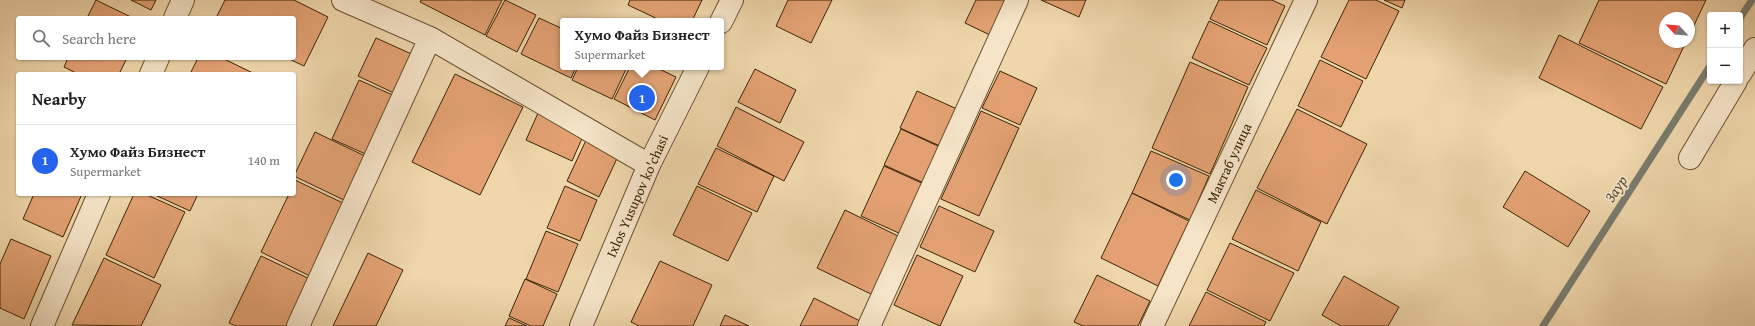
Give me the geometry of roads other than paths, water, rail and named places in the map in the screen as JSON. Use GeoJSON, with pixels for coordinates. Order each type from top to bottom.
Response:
{"type":"FeatureCollection","features":[{"type":"Feature","properties":{"kind":"street"},"geometry":{"type":"LineString","coordinates":[[176,16],[183,0]]}},
{"type":"Feature","properties":{"kind":"street"},"geometry":{"type":"LineString","coordinates":[[343,0],[430,38],[649,164]]}},
{"type":"Feature","properties":{"kind":"street"},"geometry":{"type":"LineString","coordinates":[[723,18],[732,0]]}},
{"type":"Feature","properties":{"kind":"street"},"geometry":{"type":"LineString","coordinates":[[869,326],[1017,0]]}},
{"type":"Feature","properties":{"kind":"street","name":"Мактаб улица"},"geometry":{"type":"LineString","coordinates":[[1152,326],[1306,0]]}},
{"type":"Feature","properties":{"kind":"street"},"geometry":{"type":"LineString","coordinates":[[298,326],[430,38]]}},
{"type":"Feature","properties":{"kind":"street"},"geometry":{"type":"LineString","coordinates":[[1743,69],[1755,49]]}},
{"type":"Feature","properties":{"kind":"street"},"geometry":{"type":"LineString","coordinates":[[152,72],[157,60]]}},
{"type":"Feature","properties":{"kind":"street","name":"Ixlos Yusupov ko'chasi"},"geometry":{"type":"LineString","coordinates":[[584,325],[649,164],[696,70]]}},
{"type":"Feature","properties":{"kind":"street"},"geometry":{"type":"LineString","coordinates":[[1690,158],[1734,84]]}},
{"type":"Feature","properties":{"kind":"street"},"geometry":{"type":"LineString","coordinates":[[42,326],[98,196]]}},
{"type":"Feature","properties":{"kind":"waterway","name":"Заур"},"geometry":{"type":"LineString","coordinates":[[1743,14],[1752,0]]}},
{"type":"Feature","properties":{"kind":"waterway","name":"Заур"},"geometry":{"type":"LineString","coordinates":[[1543,326],[1707,71]]}},
{"type":"Feature","properties":{"kind":"place","name":"Хумо Файз Бизнест"},"geometry":{"type":"Point","coordinates":[642,98]}}]}
